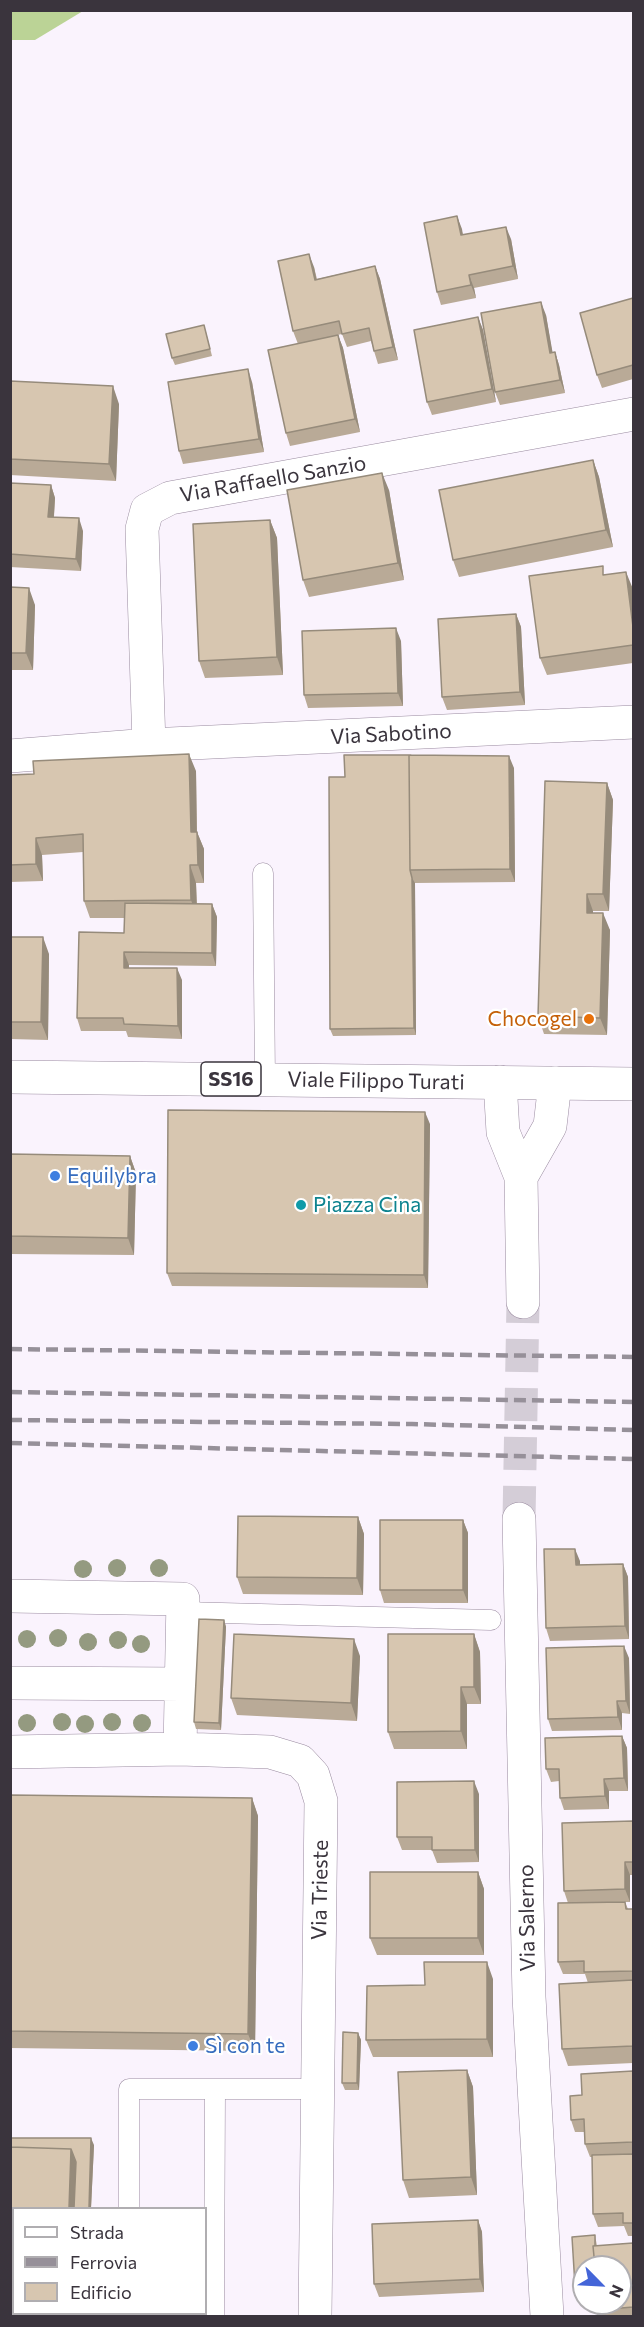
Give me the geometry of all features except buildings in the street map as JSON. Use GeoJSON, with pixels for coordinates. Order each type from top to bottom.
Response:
{"type":"FeatureCollection","features":[{"type":"Feature","properties":{"kind":"street","name":"Via Raffaello Sanzio"},"geometry":{"type":"LineString","coordinates":[[149,745],[142,529],[147,510],[170,498],[633,414]]}},
{"type":"Feature","properties":{"kind":"street","name":"Via Sabotino"},"geometry":{"type":"LineString","coordinates":[[10,756],[149,745],[633,722]]}},
{"type":"Feature","properties":{"kind":"street","name":"Viale Filippo Turati"},"geometry":{"type":"LineString","coordinates":[[10,1077],[633,1084]]}},
{"type":"Feature","properties":{"kind":"street"},"geometry":{"type":"LineString","coordinates":[[500,1082],[503,1132],[520,1177],[523,1302]]}},
{"type":"Feature","properties":{"kind":"street"},"geometry":{"type":"LineString","coordinates":[[520,1177],[550,1126],[555,1083]]}},
{"type":"Feature","properties":{"kind":"street","name":"Via Salerno"},"geometry":{"type":"LineString","coordinates":[[519,1518],[529,1997],[548,2316]]}},
{"type":"Feature","properties":{"kind":"street"},"geometry":{"type":"LineString","coordinates":[[10,1596],[183,1599],[180,1749]]}},
{"type":"Feature","properties":{"kind":"street"},"geometry":{"type":"LineString","coordinates":[[10,1683],[182,1684]]}},
{"type":"Feature","properties":{"kind":"street","name":"Via Trieste"},"geometry":{"type":"LineString","coordinates":[[10,1752],[180,1749],[270,1752],[300,1761],[313,1775],[321,1801],[315,2316]]}},
{"type":"Feature","properties":{"kind":"lane"},"geometry":{"type":"LineString","coordinates":[[263,873],[265,1080]]}},
{"type":"Feature","properties":{"kind":"lane"},"geometry":{"type":"LineString","coordinates":[[183,1612],[491,1620]]}},
{"type":"Feature","properties":{"kind":"lane"},"geometry":{"type":"LineString","coordinates":[[129,2207],[129,2089],[318,2089]]}},
{"type":"Feature","properties":{"kind":"lane"},"geometry":{"type":"LineString","coordinates":[[214,2316],[215,2089]]}},
{"type":"Feature","properties":{"kind":"green space"},"geometry":{"type":"Polygon","coordinates":[[[11,10],[83,11],[35,40],[11,40],[11,10]]]}},
{"type":"Feature","properties":{"kind":"tunnel"},"geometry":{"type":"LineString","coordinates":[[519,1519],[523,1302]]}},
{"type":"Feature","properties":{"kind":"railway"},"geometry":{"type":"LineString","coordinates":[[10,1349],[634,1357]]}},
{"type":"Feature","properties":{"kind":"railway"},"geometry":{"type":"LineString","coordinates":[[10,1392],[634,1402]]}},
{"type":"Feature","properties":{"kind":"railway"},"geometry":{"type":"LineString","coordinates":[[10,1420],[412,1424],[634,1430]]}},
{"type":"Feature","properties":{"kind":"railway"},"geometry":{"type":"LineString","coordinates":[[10,1443],[634,1459]]}},
{"type":"Feature","properties":{"kind":"place","name":"Chocogel"},"geometry":{"type":"Point","coordinates":[589,1019]}},
{"type":"Feature","properties":{"kind":"place","name":"Equilybra"},"geometry":{"type":"Point","coordinates":[55,1176]}},
{"type":"Feature","properties":{"kind":"place","name":"Piazza Cina"},"geometry":{"type":"Point","coordinates":[301,1205]}},
{"type":"Feature","properties":{"kind":"place","name":"Sì con te"},"geometry":{"type":"Point","coordinates":[193,2046]}}]}
